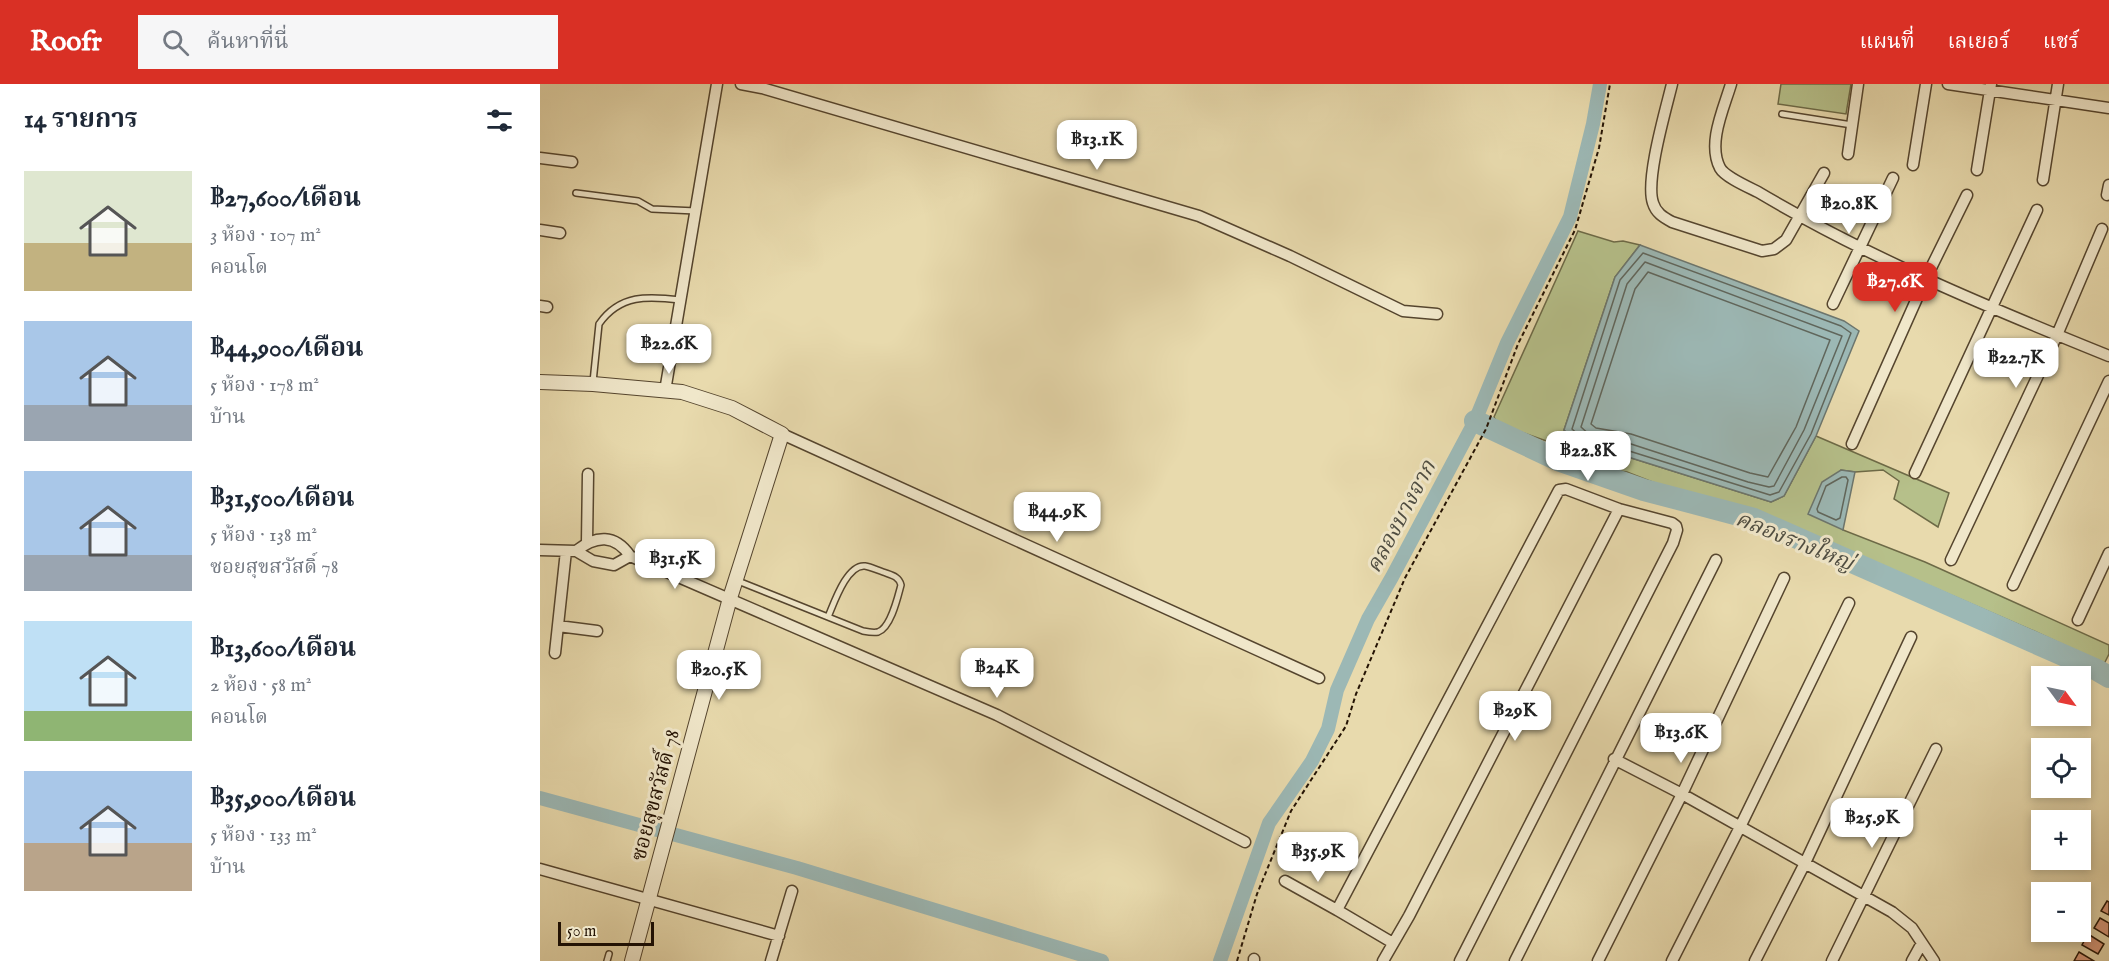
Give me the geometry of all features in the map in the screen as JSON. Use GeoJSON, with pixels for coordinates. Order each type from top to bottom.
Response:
{"type":"FeatureCollection","features":[{"type":"Feature","properties":{"kind":"street"},"geometry":{"type":"LineString","coordinates":[[665,391],[717,84]]}},
{"type":"Feature","properties":{"kind":"street"},"geometry":{"type":"LineString","coordinates":[[741,84],[762,88],[1199,216],[1281,252],[1403,311],[1437,314]]}},
{"type":"Feature","properties":{"kind":"street"},"geometry":{"type":"LineString","coordinates":[[1672,84],[1657,144],[1651,189],[1652,200],[1660,216],[1762,251],[1774,249],[1786,240],[1824,173]]}},
{"type":"Feature","properties":{"kind":"street"},"geometry":{"type":"LineString","coordinates":[[1731,84],[1716,145],[1719,165],[1723,172],[1799,215],[1926,278],[1992,309],[2109,356]]}},
{"type":"Feature","properties":{"kind":"street"},"geometry":{"type":"LineString","coordinates":[[1848,154],[1858,84]]}},
{"type":"Feature","properties":{"kind":"street"},"geometry":{"type":"LineString","coordinates":[[1913,165],[1926,84]]}},
{"type":"Feature","properties":{"kind":"street"},"geometry":{"type":"LineString","coordinates":[[1948,84],[1990,87],[2109,108]]}},
{"type":"Feature","properties":{"kind":"street"},"geometry":{"type":"LineString","coordinates":[[2043,180],[2058,84]]}},
{"type":"Feature","properties":{"kind":"street"},"geometry":{"type":"LineString","coordinates":[[1977,170],[1990,87]]}},
{"type":"Feature","properties":{"kind":"street"},"geometry":{"type":"LineString","coordinates":[[540,158],[572,162]]}},
{"type":"Feature","properties":{"kind":"street"},"geometry":{"type":"LineString","coordinates":[[1833,304],[1893,178]]}},
{"type":"Feature","properties":{"kind":"street"},"geometry":{"type":"LineString","coordinates":[[1852,444],[1926,278],[1967,195]]}},
{"type":"Feature","properties":{"kind":"street"},"geometry":{"type":"LineString","coordinates":[[1915,473],[2037,210]]}},
{"type":"Feature","properties":{"kind":"street"},"geometry":{"type":"LineString","coordinates":[[1951,560],[2057,335],[2102,229]]}},
{"type":"Feature","properties":{"kind":"street"},"geometry":{"type":"LineString","coordinates":[[540,230],[560,233]]}},
{"type":"Feature","properties":{"kind":"street"},"geometry":{"type":"LineString","coordinates":[[2013,585],[2109,381]]}},
{"type":"Feature","properties":{"kind":"street"},"geometry":{"type":"LineString","coordinates":[[540,382],[682,392],[732,408],[782,434],[1319,678]]}},
{"type":"Feature","properties":{"kind":"street","name":"ซอยสุขสวัสดิ์ 78"},"geometry":{"type":"LineString","coordinates":[[632,961],[730,598],[782,434]]}},
{"type":"Feature","properties":{"kind":"street"},"geometry":{"type":"LineString","coordinates":[[587,542],[588,474]]}},
{"type":"Feature","properties":{"kind":"street"},"geometry":{"type":"LineString","coordinates":[[1337,910],[1559,490],[1566,489],[1619,509],[1672,524],[1676,526],[1676,536],[1460,961]]}},
{"type":"Feature","properties":{"kind":"street"},"geometry":{"type":"LineString","coordinates":[[1383,961],[1409,916],[1619,509]]}},
{"type":"Feature","properties":{"kind":"street"},"geometry":{"type":"LineString","coordinates":[[571,551],[596,539],[617,542],[630,556],[997,715],[1245,842]]}},
{"type":"Feature","properties":{"kind":"street"},"geometry":{"type":"LineString","coordinates":[[540,550],[571,551],[593,561],[614,565],[630,556]]}},
{"type":"Feature","properties":{"kind":"street"},"geometry":{"type":"LineString","coordinates":[[555,653],[571,551]]}},
{"type":"Feature","properties":{"kind":"street"},"geometry":{"type":"LineString","coordinates":[[2078,620],[2109,553]]}},
{"type":"Feature","properties":{"kind":"street"},"geometry":{"type":"LineString","coordinates":[[1515,961],[1614,759],[1716,560]]}},
{"type":"Feature","properties":{"kind":"street"},"geometry":{"type":"LineString","coordinates":[[1598,961],[1682,794],[1784,578]]}},
{"type":"Feature","properties":{"kind":"street"},"geometry":{"type":"LineString","coordinates":[[1672,961],[1849,603]]}},
{"type":"Feature","properties":{"kind":"street"},"geometry":{"type":"LineString","coordinates":[[558,626],[597,631]]}},
{"type":"Feature","properties":{"kind":"street"},"geometry":{"type":"LineString","coordinates":[[1755,961],[1911,637]]}},
{"type":"Feature","properties":{"kind":"street"},"geometry":{"type":"LineString","coordinates":[[1832,961],[1936,749]]}},
{"type":"Feature","properties":{"kind":"street"},"geometry":{"type":"LineString","coordinates":[[1614,759],[1682,794],[1892,912],[1912,928],[1934,961]]}},
{"type":"Feature","properties":{"kind":"street"},"geometry":{"type":"LineString","coordinates":[[540,869],[779,936]]}},
{"type":"Feature","properties":{"kind":"street"},"geometry":{"type":"LineString","coordinates":[[1285,881],[1393,944]]}},
{"type":"Feature","properties":{"kind":"street"},"geometry":{"type":"LineString","coordinates":[[771,961],[792,891]]}},
{"type":"Feature","properties":{"kind":"street"},"geometry":{"type":"LineString","coordinates":[[1912,961],[1922,943]]}},
{"type":"Feature","properties":{"kind":"lane"},"geometry":{"type":"LineString","coordinates":[[1782,114],[1852,125]]}},
{"type":"Feature","properties":{"kind":"lane"},"geometry":{"type":"LineString","coordinates":[[576,193],[638,201],[652,209],[696,211]]}},
{"type":"Feature","properties":{"kind":"lane"},"geometry":{"type":"LineString","coordinates":[[593,384],[598,324],[604,317],[632,299],[646,297],[681,300]]}},
{"type":"Feature","properties":{"kind":"lane"},"geometry":{"type":"LineString","coordinates":[[736,580],[828,617],[863,631],[877,633],[881,631],[893,612],[902,585],[896,577],[867,567],[858,567],[845,580],[828,617]]}},
{"type":"Feature","properties":{"kind":"lane"},"geometry":{"type":"LineString","coordinates":[[607,961],[609,954]]}},
{"type":"Feature","properties":{"kind":"path"},"geometry":{"type":"LineString","coordinates":[[1237,961],[1257,894],[1291,811],[1346,726],[1356,694],[1406,578],[1486,429],[1518,344],[1575,230],[1595,168],[1610,84]]}},
{"type":"Feature","properties":{"kind":"green space"},"geometry":{"type":"Polygon","coordinates":[[[1781,84],[1851,84],[1846,114],[1778,104],[1781,84]]]}},
{"type":"Feature","properties":{"kind":"green space"},"geometry":{"type":"Polygon","coordinates":[[[1578,231],[1614,242],[1623,241],[1640,245],[1615,277],[1564,430],[1574,439],[1572,450],[1498,424],[1494,417],[1578,231]]]}},
{"type":"Feature","properties":{"kind":"green space"},"geometry":{"type":"Polygon","coordinates":[[[1816,436],[1949,493],[1938,527],[1894,499],[1899,481],[1883,470],[1855,472],[1841,470],[1843,530],[1925,562],[2109,645],[2109,654],[2104,664],[2034,631],[1833,544],[1733,507],[1683,494],[1627,472],[1601,469],[1608,453],[1625,456],[1771,502],[1784,496],[1816,436]]]}},
{"type":"Feature","properties":{"kind":"water"},"geometry":{"type":"Polygon","coordinates":[[[1640,245],[1844,321],[1859,331],[1816,436],[1784,496],[1771,502],[1625,456],[1586,449],[1564,430],[1615,277],[1640,245]]]}},
{"type":"Feature","properties":{"kind":"water"},"geometry":{"type":"Polygon","coordinates":[[[1841,470],[1855,472],[1843,530],[1808,514],[1822,482],[1841,470]]]}},
{"type":"Feature","properties":{"kind":"building"},"geometry":{"type":"Polygon","coordinates":[[[2107,901],[2109,902],[2109,915],[2101,911],[2107,901]]]}},
{"type":"Feature","properties":{"kind":"building"},"geometry":{"type":"Polygon","coordinates":[[[2100,918],[2109,923],[2109,937],[2094,928],[2100,918]]]}},
{"type":"Feature","properties":{"kind":"building"},"geometry":{"type":"Polygon","coordinates":[[[2091,936],[2104,944],[2098,954],[2082,945],[2084,942],[2091,942],[2091,936]]]}},
{"type":"Feature","properties":{"kind":"building"},"geometry":{"type":"Polygon","coordinates":[[[2079,952],[2094,961],[2074,961],[2079,952]]]}},
{"type":"Feature","properties":{"kind":"waterway","name":"คลองบางจาก"},"geometry":{"type":"LineString","coordinates":[[1220,961],[1269,823],[1312,761],[1328,729],[1337,690],[1368,619],[1475,421],[1507,343],[1570,217],[1593,124],[1600,84]]}},
{"type":"Feature","properties":{"kind":"waterway","name":"คลองรางใหญ่"},"geometry":{"type":"LineString","coordinates":[[1475,421],[1558,460],[1644,490],[1754,519],[2109,677]]}},
{"type":"Feature","properties":{"kind":"waterway"},"geometry":{"type":"LineString","coordinates":[[540,798],[797,868],[1102,961]]}}]}
